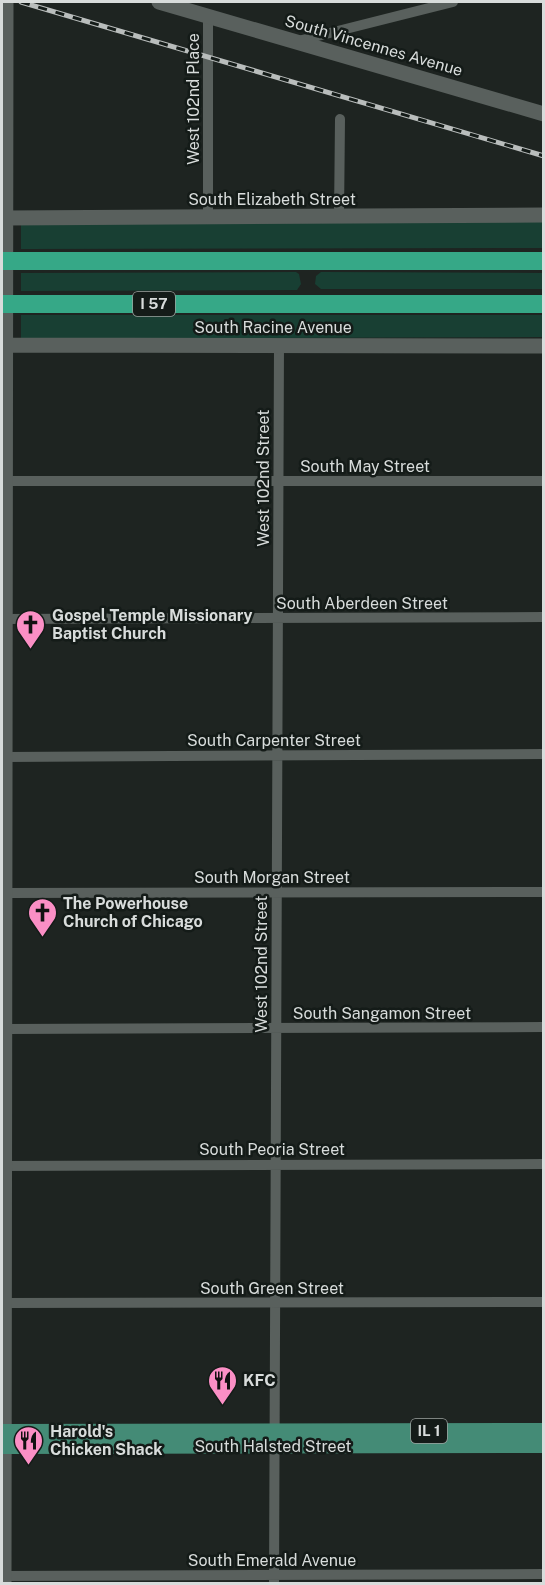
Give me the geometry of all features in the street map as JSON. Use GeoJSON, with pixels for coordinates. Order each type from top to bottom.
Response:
{"type":"FeatureCollection","features":[{"type":"Feature","properties":{"kind":"highway"},"geometry":{"type":"LineString","coordinates":[[4,254],[543,261]]}},
{"type":"Feature","properties":{"kind":"highway","name":"I 57"},"geometry":{"type":"LineString","coordinates":[[4,310],[543,304]]}},
{"type":"Feature","properties":{"kind":"main road"},"geometry":{"type":"LineString","coordinates":[[3,1578],[5,757],[3,619],[6,481],[4,218],[6,2]]}},
{"type":"Feature","properties":{"kind":"main road","name":"South Vincennes Avenue"},"geometry":{"type":"LineString","coordinates":[[159,2],[543,114]]}},
{"type":"Feature","properties":{"kind":"main road","name":"South Elizabeth Street"},"geometry":{"type":"LineString","coordinates":[[4,218],[543,215]]}},
{"type":"Feature","properties":{"kind":"main road","name":"South Racine Avenue"},"geometry":{"type":"LineString","coordinates":[[4,345],[543,346]]}},
{"type":"Feature","properties":{"kind":"main road","name":"South Halsted Street"},"geometry":{"type":"LineString","coordinates":[[273,1439],[543,1431]]}},
{"type":"Feature","properties":{"kind":"main road","name":"South Halsted Street"},"geometry":{"type":"LineString","coordinates":[[3,1439],[273,1439],[543,1445]]}},
{"type":"Feature","properties":{"kind":"street"},"geometry":{"type":"LineString","coordinates":[[298,41],[453,2]]}},
{"type":"Feature","properties":{"kind":"street","name":"West 102nd Place"},"geometry":{"type":"LineString","coordinates":[[208,16],[208,218]]}},
{"type":"Feature","properties":{"kind":"street"},"geometry":{"type":"LineString","coordinates":[[339,217],[340,119]]}},
{"type":"Feature","properties":{"kind":"street","name":"West 102nd Street"},"geometry":{"type":"LineString","coordinates":[[274,1579],[279,345]]}},
{"type":"Feature","properties":{"kind":"street","name":"South May Street"},"geometry":{"type":"LineString","coordinates":[[6,481],[543,481]]}},
{"type":"Feature","properties":{"kind":"street","name":"South Aberdeen Street"},"geometry":{"type":"LineString","coordinates":[[3,619],[543,617]]}},
{"type":"Feature","properties":{"kind":"street","name":"South Carpenter Street"},"geometry":{"type":"LineString","coordinates":[[5,757],[543,754]]}},
{"type":"Feature","properties":{"kind":"street","name":"South Morgan Street"},"geometry":{"type":"LineString","coordinates":[[3,892],[543,892]]}},
{"type":"Feature","properties":{"kind":"street","name":"South Sangamon Street"},"geometry":{"type":"LineString","coordinates":[[5,1029],[543,1028]]}},
{"type":"Feature","properties":{"kind":"street","name":"South Peoria Street"},"geometry":{"type":"LineString","coordinates":[[3,1166],[543,1164]]}},
{"type":"Feature","properties":{"kind":"street","name":"South Green Street"},"geometry":{"type":"LineString","coordinates":[[3,1303],[543,1302]]}},
{"type":"Feature","properties":{"kind":"street","name":"South Emerald Avenue"},"geometry":{"type":"LineString","coordinates":[[3,1578],[274,1579],[543,1574]]}},
{"type":"Feature","properties":{"kind":"green space"},"geometry":{"type":"Polygon","coordinates":[[[543,221],[543,248],[21,249],[21,223],[543,221]]]}},
{"type":"Feature","properties":{"kind":"green space"},"geometry":{"type":"Polygon","coordinates":[[[296,272],[299,274],[301,284],[297,290],[21,291],[21,273],[296,272]]]}},
{"type":"Feature","properties":{"kind":"green space"},"geometry":{"type":"Polygon","coordinates":[[[321,272],[543,273],[543,289],[321,289],[315,284],[316,276],[321,272]]]}},
{"type":"Feature","properties":{"kind":"green space"},"geometry":{"type":"Polygon","coordinates":[[[21,315],[543,315],[544,337],[21,339],[21,315]]]}},
{"type":"Feature","properties":{"kind":"railway"},"geometry":{"type":"LineString","coordinates":[[21,2],[544,156]]}},
{"type":"Feature","properties":{"kind":"place","name":"Gospel Temple Missionary Baptist Church"},"geometry":{"type":"Point","coordinates":[31,650]}},
{"type":"Feature","properties":{"kind":"place","name":"The Powerhouse Church of Chicago"},"geometry":{"type":"Point","coordinates":[42,938]}},
{"type":"Feature","properties":{"kind":"place","name":"KFC"},"geometry":{"type":"Point","coordinates":[222,1406]}},
{"type":"Feature","properties":{"kind":"place","name":"Harold's Chicken Shack"},"geometry":{"type":"Point","coordinates":[29,1466]}}]}
